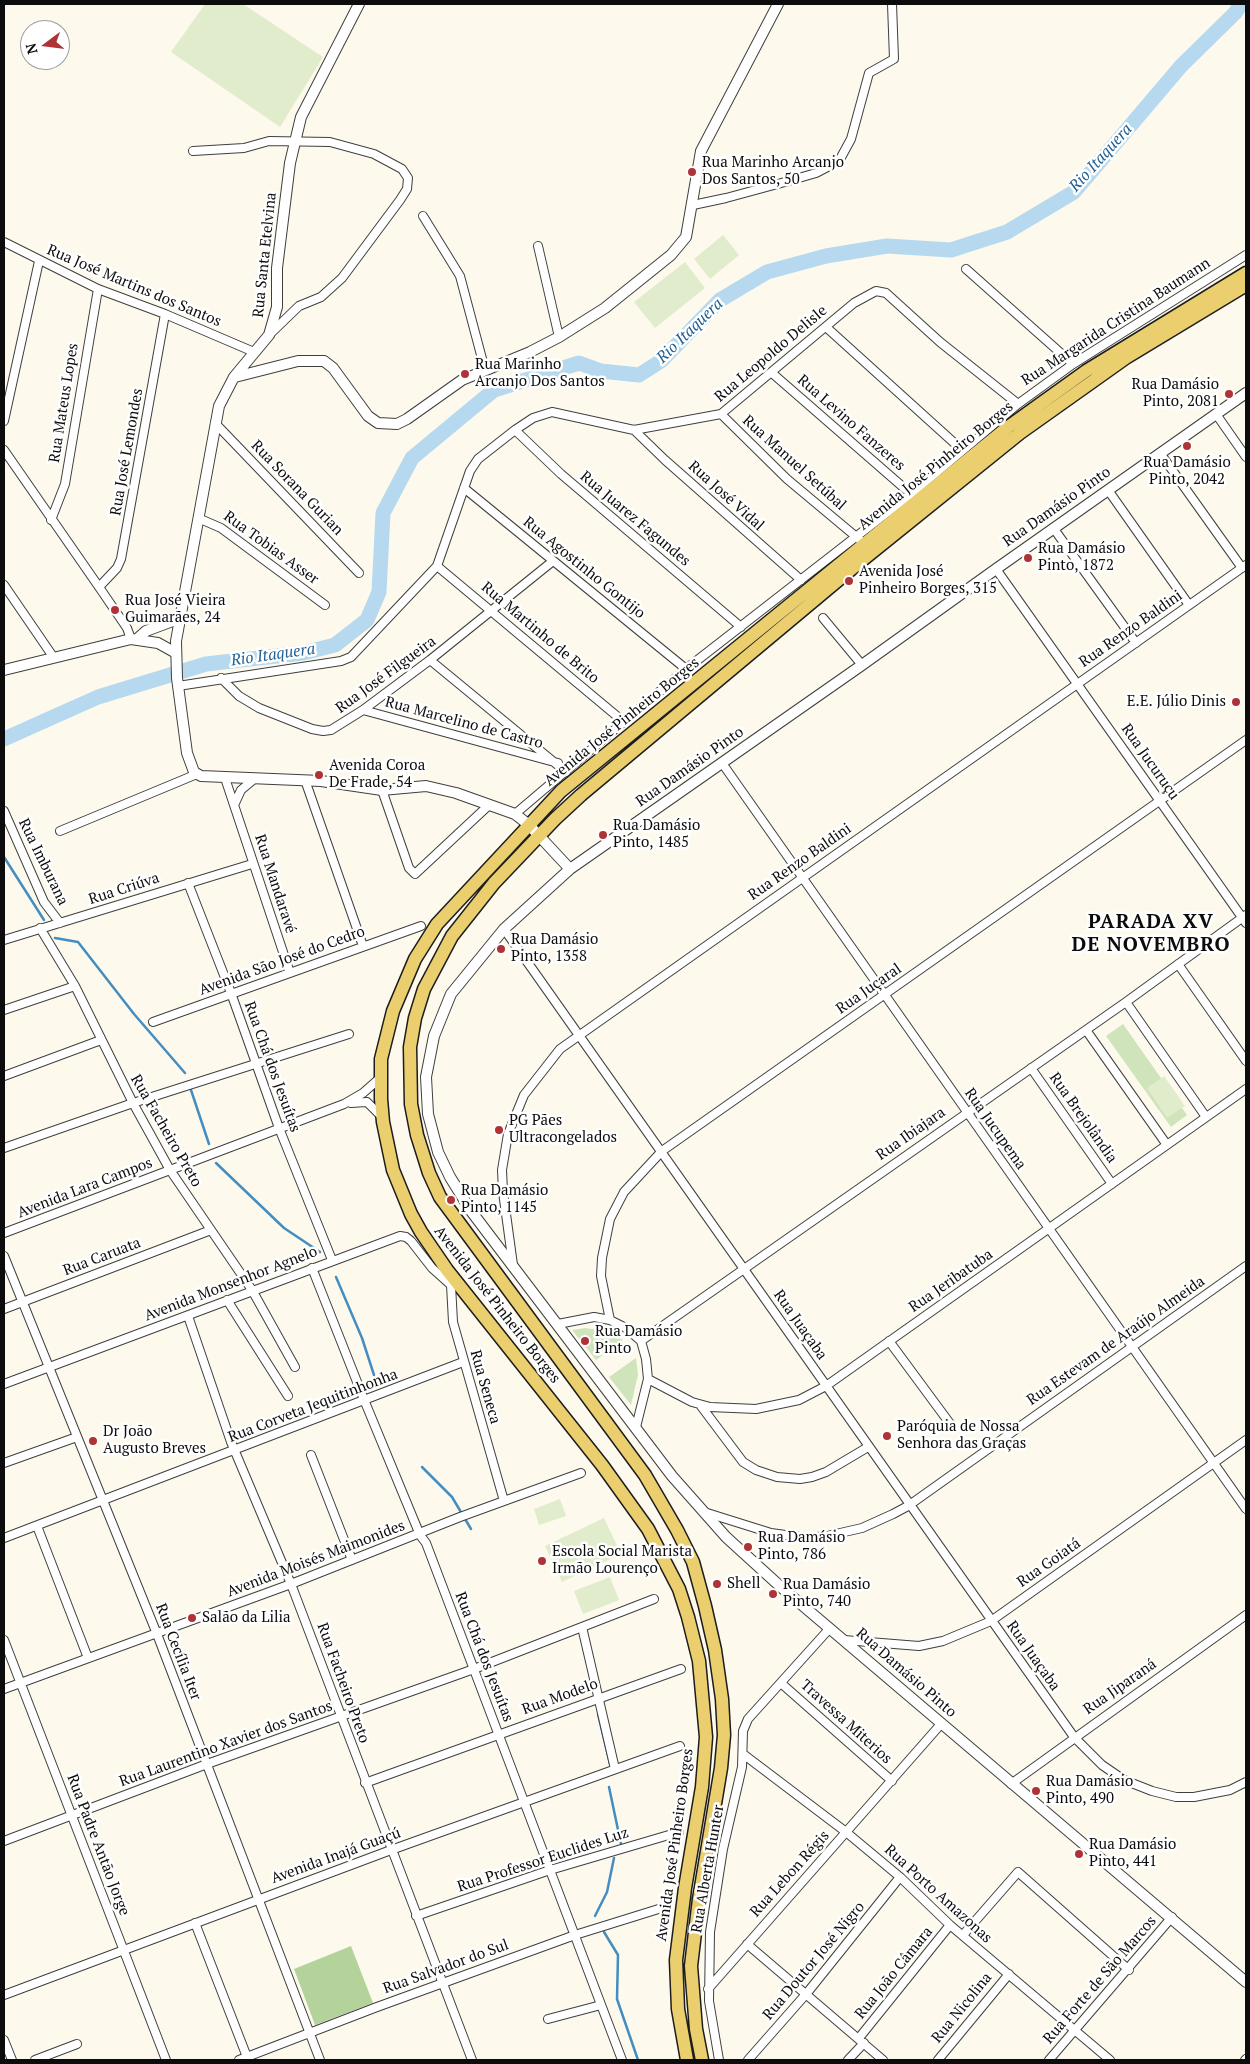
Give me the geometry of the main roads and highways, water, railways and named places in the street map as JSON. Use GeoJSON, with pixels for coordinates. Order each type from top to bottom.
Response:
{"type":"FeatureCollection","features":[{"type":"Feature","properties":{"kind":"main road","name":"Avenida José Pinheiro Borges"},"geometry":{"type":"LineString","coordinates":[[687,2060],[678,2009],[676,1960],[685,1888],[702,1788],[706,1738],[699,1661],[688,1617],[675,1580],[648,1528],[602,1465],[454,1283],[421,1232],[404,1199],[393,1170],[382,1117],[380,1078],[385,1036],[393,1011],[415,959],[428,936],[452,904],[530,825],[560,791],[1046,398],[1123,347],[1246,273]]}},
{"type":"Feature","properties":{"kind":"main road","name":"Avenida José Pinheiro Borges"},"geometry":{"type":"LineString","coordinates":[[702,2060],[692,1993],[692,1951],[721,1768],[724,1735],[722,1700],[715,1650],[693,1562],[645,1475],[440,1197],[429,1173],[416,1135],[412,1104],[410,1047],[415,1018],[437,961],[452,936],[474,907],[539,836],[581,795],[864,545],[1127,357],[1246,285]]}},
{"type":"Feature","properties":{"kind":"waterway","name":"Rio Itaquera"},"geometry":{"type":"LineString","coordinates":[[4,739],[98,697],[206,664],[303,653],[335,645],[367,620],[379,592],[383,513],[412,458],[494,390],[579,363],[601,371],[639,375],[661,361],[720,300],[767,272],[826,256],[887,246],[951,250],[1007,232],[1074,192],[1181,66],[1235,13],[1241,4]]}},
{"type":"Feature","properties":{"kind":"waterway"},"geometry":{"type":"LineString","coordinates":[[4,857],[44,920]]}},
{"type":"Feature","properties":{"kind":"waterway"},"geometry":{"type":"LineString","coordinates":[[55,938],[78,942],[134,1014],[185,1073]]}},
{"type":"Feature","properties":{"kind":"waterway"},"geometry":{"type":"LineString","coordinates":[[191,1090],[209,1144]]}},
{"type":"Feature","properties":{"kind":"waterway"},"geometry":{"type":"LineString","coordinates":[[216,1163],[284,1228],[320,1252]]}},
{"type":"Feature","properties":{"kind":"waterway"},"geometry":{"type":"LineString","coordinates":[[336,1277],[362,1338],[374,1375]]}},
{"type":"Feature","properties":{"kind":"waterway"},"geometry":{"type":"LineString","coordinates":[[422,1467],[452,1497],[471,1529]]}},
{"type":"Feature","properties":{"kind":"waterway"},"geometry":{"type":"LineString","coordinates":[[598,1714],[610,1764]]}},
{"type":"Feature","properties":{"kind":"waterway"},"geometry":{"type":"LineString","coordinates":[[609,1787],[621,1844]]}},
{"type":"Feature","properties":{"kind":"waterway"},"geometry":{"type":"LineString","coordinates":[[595,1916],[607,1892],[614,1858]]}},
{"type":"Feature","properties":{"kind":"waterway"},"geometry":{"type":"LineString","coordinates":[[604,1932],[618,1955],[617,1999],[638,2060]]}},
{"type":"Feature","properties":{"kind":"place","name":"Rua Marinho Arcanjo Dos Santos, 50"},"geometry":{"type":"Point","coordinates":[692,172]}},
{"type":"Feature","properties":{"kind":"place","name":"Rua Marinho Arcanjo Dos Santos"},"geometry":{"type":"Point","coordinates":[465,374]}},
{"type":"Feature","properties":{"kind":"place","name":"Rua Damásio Pinto, 2081"},"geometry":{"type":"Point","coordinates":[1229,394]}},
{"type":"Feature","properties":{"kind":"place","name":"Rua Damásio Pinto, 2042"},"geometry":{"type":"Point","coordinates":[1187,446]}},
{"type":"Feature","properties":{"kind":"place","name":"Rua Damásio Pinto, 1872"},"geometry":{"type":"Point","coordinates":[1028,558]}},
{"type":"Feature","properties":{"kind":"place","name":"Avenida José Pinheiro Borges, 315"},"geometry":{"type":"Point","coordinates":[849,581]}},
{"type":"Feature","properties":{"kind":"place","name":"Rua José Vieira Guimarães, 24"},"geometry":{"type":"Point","coordinates":[115,610]}},
{"type":"Feature","properties":{"kind":"place","name":"E.E. Júlio Dinis"},"geometry":{"type":"Point","coordinates":[1236,702]}},
{"type":"Feature","properties":{"kind":"place","name":"Avenida Coroa De Frade, 54"},"geometry":{"type":"Point","coordinates":[319,775]}},
{"type":"Feature","properties":{"kind":"place","name":"Rua Damásio Pinto, 1485"},"geometry":{"type":"Point","coordinates":[603,835]}},
{"type":"Feature","properties":{"kind":"place","name":"Rua Damásio Pinto, 1358"},"geometry":{"type":"Point","coordinates":[501,949]}},
{"type":"Feature","properties":{"kind":"place","name":"PG Pães Ultracongelados"},"geometry":{"type":"Point","coordinates":[499,1130]}},
{"type":"Feature","properties":{"kind":"place","name":"Rua Damásio Pinto, 1145"},"geometry":{"type":"Point","coordinates":[451,1200]}},
{"type":"Feature","properties":{"kind":"place","name":"Rua Damásio Pinto"},"geometry":{"type":"Point","coordinates":[585,1341]}},
{"type":"Feature","properties":{"kind":"place","name":"Paróquia de Nossa Senhora das Graças"},"geometry":{"type":"Point","coordinates":[887,1436]}},
{"type":"Feature","properties":{"kind":"place","name":"Dr João Augusto Breves"},"geometry":{"type":"Point","coordinates":[93,1441]}},
{"type":"Feature","properties":{"kind":"place","name":"Rua Damásio Pinto, 786"},"geometry":{"type":"Point","coordinates":[748,1547]}},
{"type":"Feature","properties":{"kind":"place","name":"Escola Social Marista Irmão Lourenço"},"geometry":{"type":"Point","coordinates":[542,1561]}},
{"type":"Feature","properties":{"kind":"place","name":"Shell"},"geometry":{"type":"Point","coordinates":[717,1584]}},
{"type":"Feature","properties":{"kind":"place","name":"Rua Damásio Pinto, 740"},"geometry":{"type":"Point","coordinates":[773,1594]}},
{"type":"Feature","properties":{"kind":"place","name":"Salão da Lilia"},"geometry":{"type":"Point","coordinates":[192,1618]}},
{"type":"Feature","properties":{"kind":"place","name":"Rua Damásio Pinto, 490"},"geometry":{"type":"Point","coordinates":[1036,1791]}},
{"type":"Feature","properties":{"kind":"place","name":"Rua Damásio Pinto, 441"},"geometry":{"type":"Point","coordinates":[1079,1854]}},
{"type":"Feature","properties":{"kind":"district","name":"PARADA XV DE NOVEMBRO"},"geometry":{"type":"Point","coordinates":[1151,934]}}]}
